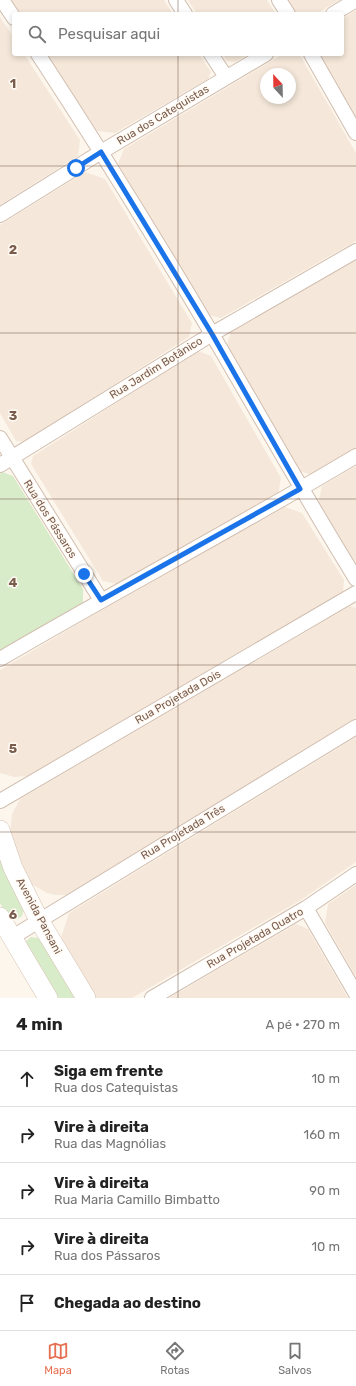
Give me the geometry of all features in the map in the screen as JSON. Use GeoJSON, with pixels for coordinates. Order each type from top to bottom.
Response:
{"type":"FeatureCollection","features":[{"type":"Feature","properties":{"kind":"main road","name":"Avenida Pansani"},"geometry":{"type":"LineString","coordinates":[[0,830],[13,868],[39,920],[86,998]]}},
{"type":"Feature","properties":{"kind":"main road"},"geometry":{"type":"LineString","coordinates":[[0,917],[11,938],[48,998]]}},
{"type":"Feature","properties":{"kind":"street"},"geometry":{"type":"LineString","coordinates":[[2,0],[12,15]]}},
{"type":"Feature","properties":{"kind":"street"},"geometry":{"type":"LineString","coordinates":[[176,0],[184,12]]}},
{"type":"Feature","properties":{"kind":"street"},"geometry":{"type":"LineString","coordinates":[[279,0],[287,12]]}},
{"type":"Feature","properties":{"kind":"street"},"geometry":{"type":"LineString","coordinates":[[336,12],[356,0]]}},
{"type":"Feature","properties":{"kind":"street"},"geometry":{"type":"LineString","coordinates":[[39,56],[101,152],[212,334],[300,489],[356,579]]}},
{"type":"Feature","properties":{"kind":"street"},"geometry":{"type":"LineString","coordinates":[[212,56],[226,78]]}},
{"type":"Feature","properties":{"kind":"street","name":"Rua dos Catequistas"},"geometry":{"type":"LineString","coordinates":[[0,215],[101,152],[263,56]]}},
{"type":"Feature","properties":{"kind":"street"},"geometry":{"type":"LineString","coordinates":[[312,56],[356,133]]}},
{"type":"Feature","properties":{"kind":"street","name":"Rua Jardim Botânico"},"geometry":{"type":"LineString","coordinates":[[6,462],[212,334],[356,251]]}},
{"type":"Feature","properties":{"kind":"street","name":"Rua dos Pássaros"},"geometry":{"type":"LineString","coordinates":[[0,438],[6,462],[101,600]]}},
{"type":"Feature","properties":{"kind":"street"},"geometry":{"type":"LineString","coordinates":[[0,659],[101,600],[356,456]]}},
{"type":"Feature","properties":{"kind":"street","name":"Rua Projetada Dois"},"geometry":{"type":"LineString","coordinates":[[0,801],[356,593]]}},
{"type":"Feature","properties":{"kind":"street","name":"Rua Projetada Três"},"geometry":{"type":"LineString","coordinates":[[11,938],[356,727]]}},
{"type":"Feature","properties":{"kind":"street","name":"Rua Projetada Quatro"},"geometry":{"type":"LineString","coordinates":[[152,998],[306,908],[356,874]]}},
{"type":"Feature","properties":{"kind":"street"},"geometry":{"type":"LineString","coordinates":[[306,908],[356,994]]}},
{"type":"Feature","properties":{"kind":"shaded area"},"geometry":{"type":"Polygon","coordinates":[[[11,0],[164,0],[172,12],[20,12],[11,0]]]}},
{"type":"Feature","properties":{"kind":"shaded area"},"geometry":{"type":"Polygon","coordinates":[[[188,0],[267,0],[275,12],[196,12],[188,0]]]}},
{"type":"Feature","properties":{"kind":"shaded area"},"geometry":{"type":"Polygon","coordinates":[[[285,0],[339,0],[319,12],[292,12],[285,0]]]}},
{"type":"Feature","properties":{"kind":"shaded area"},"geometry":{"type":"Polygon","coordinates":[[[356,10],[356,123],[318,56],[344,56],[344,18],[356,10]]]}},
{"type":"Feature","properties":{"kind":"shaded area"},"geometry":{"type":"Polygon","coordinates":[[[0,17],[12,35],[12,56],[25,56],[80,140],[78,156],[0,205],[0,17]]]}},
{"type":"Feature","properties":{"kind":"shaded area"},"geometry":{"type":"Polygon","coordinates":[[[48,56],[200,56],[211,72],[208,79],[115,133],[97,131],[48,56]]]}},
{"type":"Feature","properties":{"kind":"shaded area"},"geometry":{"type":"Polygon","coordinates":[[[224,56],[246,56],[235,62],[227,61],[224,56]]]}},
{"type":"Feature","properties":{"kind":"shaded area"},"geometry":{"type":"Polygon","coordinates":[[[280,56],[299,56],[356,153],[356,241],[221,318],[209,315],[118,164],[124,149],[280,56]]]}},
{"type":"Feature","properties":{"kind":"shaded area"},"geometry":{"type":"Polygon","coordinates":[[[85,172],[105,179],[192,323],[189,337],[24,442],[16,441],[0,413],[0,225],[85,172]]]}},
{"type":"Feature","properties":{"kind":"shaded area"},"geometry":{"type":"Polygon","coordinates":[[[356,259],[356,448],[312,475],[299,471],[227,345],[231,331],[356,259]]]}},
{"type":"Feature","properties":{"kind":"shaded area"},"geometry":{"type":"Polygon","coordinates":[[[198,351],[211,356],[281,478],[278,495],[117,584],[103,581],[31,464],[33,456],[198,351]]]}},
{"type":"Feature","properties":{"kind":"shaded area"},"geometry":{"type":"Polygon","coordinates":[[[356,466],[356,564],[318,504],[322,486],[356,466]]]}},
{"type":"Feature","properties":{"kind":"shaded area"},"geometry":{"type":"Polygon","coordinates":[[[285,507],[302,513],[344,580],[343,593],[29,776],[14,777],[0,773],[0,670],[105,608],[285,507]]]}},
{"type":"Feature","properties":{"kind":"shaded area"},"geometry":{"type":"Polygon","coordinates":[[[350,606],[356,608],[356,721],[72,895],[55,895],[47,893],[28,882],[10,835],[12,814],[20,799],[350,606]]]}},
{"type":"Feature","properties":{"kind":"shaded area"},"geometry":{"type":"Polygon","coordinates":[[[356,737],[356,862],[301,900],[132,998],[94,998],[60,941],[69,913],[356,737]]]}},
{"type":"Feature","properties":{"kind":"shaded area"},"geometry":{"type":"Polygon","coordinates":[[[356,885],[356,977],[325,923],[328,904],[356,885]]]}},
{"type":"Feature","properties":{"kind":"shaded area"},"geometry":{"type":"Polygon","coordinates":[[[296,924],[308,929],[348,998],[169,998],[296,924]]]}},
{"type":"Feature","properties":{"kind":"green space"},"geometry":{"type":"Polygon","coordinates":[[[2,472],[13,476],[83,589],[83,603],[0,652],[0,474],[2,472]]]}},
{"type":"Feature","properties":{"kind":"green space"},"geometry":{"type":"Polygon","coordinates":[[[0,857],[24,909],[22,916],[16,920],[8,918],[0,903],[0,857]]]}},
{"type":"Feature","properties":{"kind":"green space"},"geometry":{"type":"Polygon","coordinates":[[[31,937],[41,940],[75,998],[56,998],[25,942],[31,937]]]}},
{"type":"Feature","properties":{"kind":"route"},"geometry":{"type":"LineString","coordinates":[[76,168],[101,152],[212,334],[300,489],[101,600],[84,574]]}}]}
